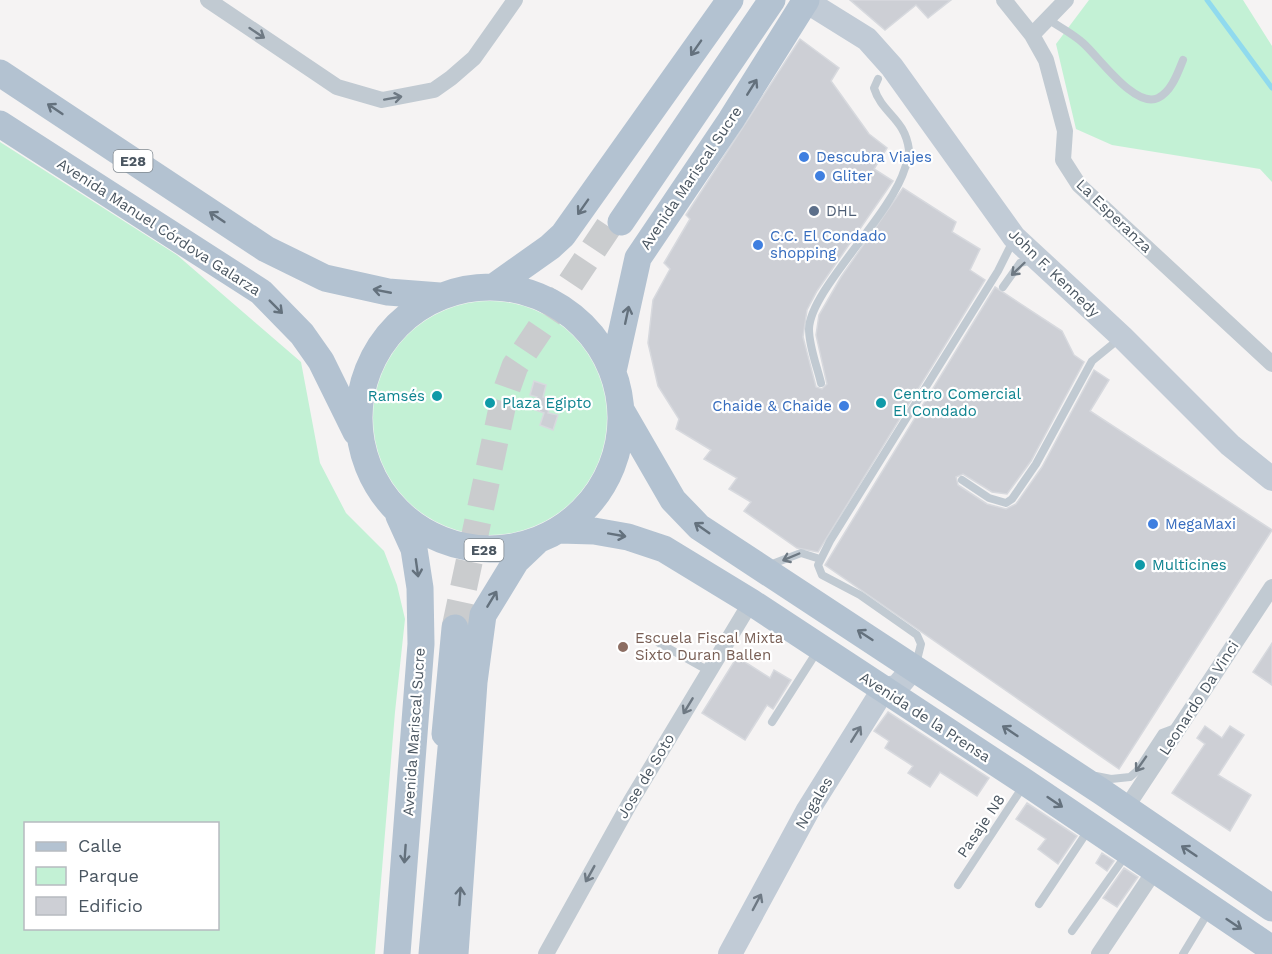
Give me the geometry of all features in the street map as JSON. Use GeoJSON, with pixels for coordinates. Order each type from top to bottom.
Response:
{"type":"FeatureCollection","features":[{"type":"Feature","properties":{"kind":"main road"},"geometry":{"type":"LineString","coordinates":[[495,286],[563,235],[730,0]]}},
{"type":"Feature","properties":{"kind":"main road"},"geometry":{"type":"LineString","coordinates":[[760,0],[618,219],[772,0]]}},
{"type":"Feature","properties":{"kind":"main road","name":"John F. Kennedy"},"geometry":{"type":"LineString","coordinates":[[806,0],[867,39],[883,75],[1014,237],[1122,337],[1230,445],[1272,479]]}},
{"type":"Feature","properties":{"kind":"main road","name":"Avenida Mariscal Sucre"},"geometry":{"type":"LineString","coordinates":[[613,371],[638,258],[731,120],[806,0]]}},
{"type":"Feature","properties":{"kind":"main road","name":"E28"},"geometry":{"type":"LineString","coordinates":[[0,72],[266,249],[325,278],[388,292],[440,296]]}},
{"type":"Feature","properties":{"kind":"main road","name":"Avenida Manuel Córdova Galarza"},"geometry":{"type":"LineString","coordinates":[[0,124],[261,292],[302,333],[321,362],[359,438]]}},
{"type":"Feature","properties":{"kind":"main road","name":"E28"},"geometry":{"type":"LineString","coordinates":[[495,286],[526,291],[556,303],[580,321],[599,344],[613,371],[621,410],[620,438],[612,466],[599,490],[581,513],[547,536],[512,548],[488,550],[463,548],[439,540],[417,529],[398,513],[380,491],[367,466],[359,438],[358,409],[364,380],[375,353],[392,329],[414,310],[440,296],[467,288],[495,286]]}},
{"type":"Feature","properties":{"kind":"main road"},"geometry":{"type":"LineString","coordinates":[[621,410],[683,513],[1272,908]]}},
{"type":"Feature","properties":{"kind":"main road","name":"Avenida Mariscal Sucre"},"geometry":{"type":"LineString","coordinates":[[397,954],[420,644],[420,588],[414,549],[398,513]]}},
{"type":"Feature","properties":{"kind":"main road","name":"Avenida de la Prensa"},"geometry":{"type":"LineString","coordinates":[[547,536],[606,533],[664,549],[751,602],[1025,782],[1272,949]]}},
{"type":"Feature","properties":{"kind":"main road"},"geometry":{"type":"LineString","coordinates":[[455,954],[474,682],[483,615],[516,561],[547,536]]}},
{"type":"Feature","properties":{"kind":"main road","name":"Avenida Mariscal Sucre"},"geometry":{"type":"LineString","coordinates":[[424,954],[459,628],[432,954]]}},
{"type":"Feature","properties":{"kind":"main road","name":"Nogales"},"geometry":{"type":"LineString","coordinates":[[730,954],[808,810],[883,690],[898,686],[914,667]]}},
{"type":"Feature","properties":{"kind":"street"},"geometry":{"type":"LineString","coordinates":[[208,0],[337,87],[382,100],[434,90],[451,78],[474,58],[515,0]]}},
{"type":"Feature","properties":{"kind":"street","name":"La Esperanza"},"geometry":{"type":"LineString","coordinates":[[1004,0],[1032,35],[1046,60],[1065,131],[1064,160],[1079,185],[1272,364]]}},
{"type":"Feature","properties":{"kind":"street"},"geometry":{"type":"LineString","coordinates":[[1032,35],[1066,0]]}},
{"type":"Feature","properties":{"kind":"street","name":"Leonardo Da Vinci"},"geometry":{"type":"LineString","coordinates":[[1126,808],[1272,587]]}},
{"type":"Feature","properties":{"kind":"street","name":"Jose de Soto"},"geometry":{"type":"LineString","coordinates":[[546,954],[631,801],[751,602]]}},
{"type":"Feature","properties":{"kind":"street"},"geometry":{"type":"LineString","coordinates":[[1099,954],[1155,870]]}},
{"type":"Feature","properties":{"kind":"lane"},"geometry":{"type":"LineString","coordinates":[[1048,19],[1082,42],[1133,94],[1146,100],[1158,98],[1167,91],[1184,60]]}},
{"type":"Feature","properties":{"kind":"lane"},"geometry":{"type":"LineString","coordinates":[[821,383],[809,327],[830,284],[893,198],[910,153],[904,128],[878,99],[874,88],[883,75]]}},
{"type":"Feature","properties":{"kind":"lane"},"geometry":{"type":"LineString","coordinates":[[914,667],[921,644],[917,635],[860,595],[822,575],[818,571],[820,559],[998,271],[1014,237]]}},
{"type":"Feature","properties":{"kind":"lane"},"geometry":{"type":"LineString","coordinates":[[1004,287],[1020,263],[1038,259]]}},
{"type":"Feature","properties":{"kind":"lane"},"geometry":{"type":"LineString","coordinates":[[962,480],[989,498],[1006,503],[1012,499],[1030,474],[1092,361],[1106,347],[1122,337]]}},
{"type":"Feature","properties":{"kind":"lane"},"geometry":{"type":"LineString","coordinates":[[763,568],[801,553],[820,559]]}},
{"type":"Feature","properties":{"kind":"lane"},"geometry":{"type":"LineString","coordinates":[[659,643],[709,671]]}},
{"type":"Feature","properties":{"kind":"lane"},"geometry":{"type":"LineString","coordinates":[[772,722],[819,647]]}},
{"type":"Feature","properties":{"kind":"lane"},"geometry":{"type":"LineString","coordinates":[[1067,769],[1105,778],[1130,777],[1137,771],[1162,733],[1181,725]]}},
{"type":"Feature","properties":{"kind":"lane","name":"Pasaje N8"},"geometry":{"type":"LineString","coordinates":[[958,885],[1025,782]]}},
{"type":"Feature","properties":{"kind":"lane"},"geometry":{"type":"LineString","coordinates":[[1039,904],[1091,826]]}},
{"type":"Feature","properties":{"kind":"lane"},"geometry":{"type":"LineString","coordinates":[[1072,931],[1128,852]]}},
{"type":"Feature","properties":{"kind":"lane"},"geometry":{"type":"LineString","coordinates":[[1183,954],[1210,908]]}},
{"type":"Feature","properties":{"kind":"green space"},"geometry":{"type":"Polygon","coordinates":[[[1089,0],[1243,0],[1272,46],[1272,182],[1260,169],[1112,145],[1076,129],[1056,44],[1089,0]]]}},
{"type":"Feature","properties":{"kind":"green space"},"geometry":{"type":"Polygon","coordinates":[[[0,142],[177,255],[301,362],[320,463],[346,513],[384,551],[397,585],[405,619],[375,954],[0,954],[0,142]]]}},
{"type":"Feature","properties":{"kind":"green space","name":"Plaza Egipto"},"geometry":{"type":"Polygon","coordinates":[[[478,301],[502,301],[535,309],[545,314],[565,327],[581,343],[599,373],[607,406],[607,430],[599,463],[581,493],[565,509],[535,527],[502,535],[478,535],[445,527],[435,522],[415,509],[399,493],[381,463],[373,430],[373,406],[381,373],[386,363],[399,343],[415,327],[445,309],[478,301]]]}},
{"type":"Feature","properties":{"kind":"building"},"geometry":{"type":"Polygon","coordinates":[[[850,0],[951,0],[928,18],[916,5],[885,30],[850,0]]]}},
{"type":"Feature","properties":{"kind":"building"},"geometry":{"type":"Polygon","coordinates":[[[800,39],[839,68],[831,81],[869,134],[887,148],[874,169],[893,181],[817,291],[807,310],[803,337],[816,387],[822,389],[827,384],[816,335],[819,315],[841,277],[903,188],[956,222],[952,232],[980,249],[970,270],[985,280],[818,552],[797,548],[744,511],[751,502],[729,489],[737,478],[704,459],[711,450],[676,429],[679,419],[658,386],[648,343],[653,300],[670,269],[664,263],[690,219],[686,215],[800,39]]]}},
{"type":"Feature","properties":{"kind":"building"},"geometry":{"type":"Polygon","coordinates":[[[995,287],[1062,331],[1074,355],[1084,362],[1031,461],[1007,494],[992,492],[963,474],[956,477],[958,485],[987,504],[1006,509],[1016,504],[1042,467],[1094,370],[1109,380],[1090,411],[1272,530],[1119,769],[825,565],[995,287]]]}},
{"type":"Feature","properties":{"kind":"building"},"geometry":{"type":"Polygon","coordinates":[[[534,381],[546,385],[543,397],[552,400],[548,413],[558,415],[553,430],[540,425],[544,413],[533,409],[537,397],[530,395],[534,381]]]}},
{"type":"Feature","properties":{"kind":"building"},"geometry":{"type":"Polygon","coordinates":[[[1272,643],[1272,685],[1253,672],[1272,643]]]}},
{"type":"Feature","properties":{"kind":"building"},"geometry":{"type":"Polygon","coordinates":[[[737,657],[770,678],[774,670],[791,680],[773,709],[767,705],[745,740],[702,713],[737,657]]]}},
{"type":"Feature","properties":{"kind":"building"},"geometry":{"type":"Polygon","coordinates":[[[888,712],[989,778],[977,796],[940,772],[930,787],[908,773],[913,766],[885,748],[889,741],[874,731],[888,712]]]}},
{"type":"Feature","properties":{"kind":"building"},"geometry":{"type":"Polygon","coordinates":[[[1205,726],[1222,738],[1230,726],[1244,735],[1218,775],[1251,795],[1230,831],[1172,793],[1205,744],[1197,738],[1205,726]]]}},
{"type":"Feature","properties":{"kind":"building"},"geometry":{"type":"Polygon","coordinates":[[[1027,803],[1077,836],[1058,864],[1038,849],[1046,839],[1016,819],[1027,803]]]}},
{"type":"Feature","properties":{"kind":"building"},"geometry":{"type":"Polygon","coordinates":[[[1102,853],[1114,861],[1107,871],[1096,863],[1102,853]]]}},
{"type":"Feature","properties":{"kind":"building"},"geometry":{"type":"Polygon","coordinates":[[[1124,868],[1138,877],[1117,907],[1103,898],[1124,868]]]}},
{"type":"Feature","properties":{"kind":"waterway"},"geometry":{"type":"LineString","coordinates":[[1207,0],[1272,88]]}},
{"type":"Feature","properties":{"kind":"tunnel"},"geometry":{"type":"LineString","coordinates":[[455,628],[505,394],[515,366],[615,217]]}},
{"type":"Feature","properties":{"kind":"place","name":"Descubra Viajes"},"geometry":{"type":"Point","coordinates":[804,157]}},
{"type":"Feature","properties":{"kind":"place","name":"Gliter"},"geometry":{"type":"Point","coordinates":[820,176]}},
{"type":"Feature","properties":{"kind":"place","name":"DHL"},"geometry":{"type":"Point","coordinates":[814,211]}},
{"type":"Feature","properties":{"kind":"place","name":"C.C. El Condado shopping"},"geometry":{"type":"Point","coordinates":[758,245]}},
{"type":"Feature","properties":{"kind":"place","name":"Ramsés"},"geometry":{"type":"Point","coordinates":[437,396]}},
{"type":"Feature","properties":{"kind":"place","name":"Plaza Egipto"},"geometry":{"type":"Point","coordinates":[490,403]}},
{"type":"Feature","properties":{"kind":"place","name":"Centro Comercial El Condado"},"geometry":{"type":"Point","coordinates":[881,403]}},
{"type":"Feature","properties":{"kind":"place","name":"Chaide & Chaide"},"geometry":{"type":"Point","coordinates":[844,406]}},
{"type":"Feature","properties":{"kind":"place","name":"MegaMaxi"},"geometry":{"type":"Point","coordinates":[1153,524]}},
{"type":"Feature","properties":{"kind":"place","name":"Multicines"},"geometry":{"type":"Point","coordinates":[1140,565]}},
{"type":"Feature","properties":{"kind":"place","name":"Escuela Fiscal Mixta Sixto Duran Ballen"},"geometry":{"type":"Point","coordinates":[623,647]}}]}
